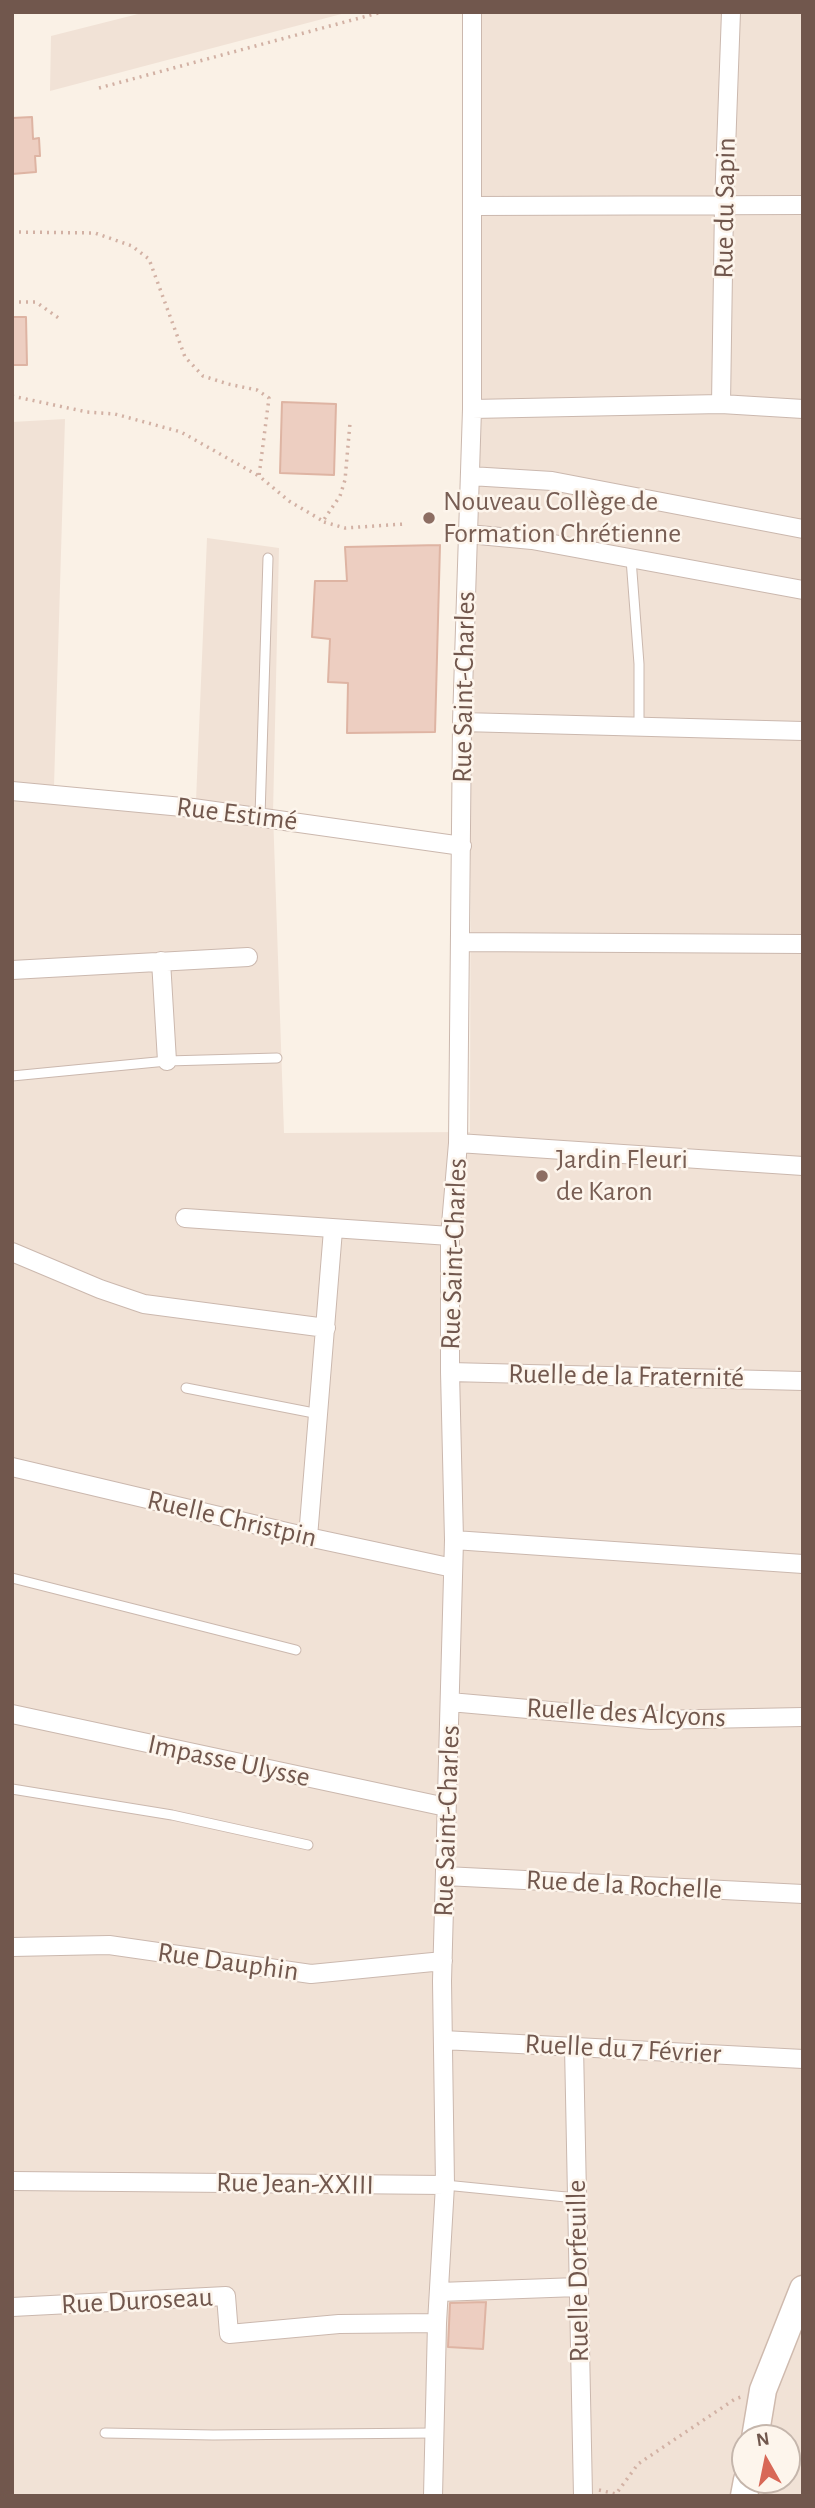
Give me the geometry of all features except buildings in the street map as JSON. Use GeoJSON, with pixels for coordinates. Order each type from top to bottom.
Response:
{"type":"FeatureCollection","features":[{"type":"Feature","properties":{"kind":"street","name":"Rue Saint-Charles"},"geometry":{"type":"LineString","coordinates":[[433,2496],[437,2323],[445,2185],[444,1876],[454,1540],[450,1236],[458,1143],[462,722],[472,409],[472,12]]}},
{"type":"Feature","properties":{"kind":"street","name":"Rue du Sapin"},"geometry":{"type":"LineString","coordinates":[[721,404],[731,12]]}},
{"type":"Feature","properties":{"kind":"street"},"geometry":{"type":"LineString","coordinates":[[473,206],[803,205]]}},
{"type":"Feature","properties":{"kind":"street"},"geometry":{"type":"LineString","coordinates":[[472,409],[721,404],[803,409]]}},
{"type":"Feature","properties":{"kind":"street"},"geometry":{"type":"LineString","coordinates":[[470,476],[552,481],[803,529]]}},
{"type":"Feature","properties":{"kind":"street"},"geometry":{"type":"LineString","coordinates":[[468,534],[532,540],[803,590]]}},
{"type":"Feature","properties":{"kind":"street"},"geometry":{"type":"LineString","coordinates":[[462,722],[639,729],[803,731]]}},
{"type":"Feature","properties":{"kind":"street","name":"Rue Estimé"},"geometry":{"type":"LineString","coordinates":[[12,791],[260,816],[462,846]]}},
{"type":"Feature","properties":{"kind":"street"},"geometry":{"type":"LineString","coordinates":[[461,942],[803,944]]}},
{"type":"Feature","properties":{"kind":"street"},"geometry":{"type":"LineString","coordinates":[[12,970],[248,957]]}},
{"type":"Feature","properties":{"kind":"street"},"geometry":{"type":"LineString","coordinates":[[161,961],[167,1061]]}},
{"type":"Feature","properties":{"kind":"street"},"geometry":{"type":"LineString","coordinates":[[458,1143],[803,1166]]}},
{"type":"Feature","properties":{"kind":"street"},"geometry":{"type":"LineString","coordinates":[[185,1217],[333,1230],[450,1236]]}},
{"type":"Feature","properties":{"kind":"street"},"geometry":{"type":"LineString","coordinates":[[308,1537],[333,1230]]}},
{"type":"Feature","properties":{"kind":"street"},"geometry":{"type":"LineString","coordinates":[[12,1252],[100,1289],[144,1304],[326,1328]]}},
{"type":"Feature","properties":{"kind":"street","name":"Ruelle de la Fraternité"},"geometry":{"type":"LineString","coordinates":[[450,1372],[803,1381]]}},
{"type":"Feature","properties":{"kind":"street","name":"Ruelle Christpin"},"geometry":{"type":"LineString","coordinates":[[12,1467],[308,1537],[453,1568]]}},
{"type":"Feature","properties":{"kind":"street"},"geometry":{"type":"LineString","coordinates":[[454,1540],[803,1564]]}},
{"type":"Feature","properties":{"kind":"street","name":"Ruelle des Alcyons"},"geometry":{"type":"LineString","coordinates":[[450,1702],[650,1720],[803,1717]]}},
{"type":"Feature","properties":{"kind":"street","name":"Impasse Ulysse"},"geometry":{"type":"LineString","coordinates":[[12,1714],[446,1807]]}},
{"type":"Feature","properties":{"kind":"street","name":"Rue de la Rochelle"},"geometry":{"type":"LineString","coordinates":[[444,1876],[803,1894]]}},
{"type":"Feature","properties":{"kind":"street","name":"Rue Dauphin"},"geometry":{"type":"LineString","coordinates":[[12,1947],[109,1945],[311,1974],[443,1961]]}},
{"type":"Feature","properties":{"kind":"street","name":"Ruelle du 7 Février"},"geometry":{"type":"LineString","coordinates":[[443,2040],[803,2059]]}},
{"type":"Feature","properties":{"kind":"street","name":"Ruelle Dorfeuille"},"geometry":{"type":"LineString","coordinates":[[574,2046],[583,2491]]}},
{"type":"Feature","properties":{"kind":"street","name":"Rue Jean-XXIII"},"geometry":{"type":"LineString","coordinates":[[12,2181],[445,2185]]}},
{"type":"Feature","properties":{"kind":"street"},"geometry":{"type":"LineString","coordinates":[[439,2292],[578,2287]]}},
{"type":"Feature","properties":{"kind":"street"},"geometry":{"type":"LineString","coordinates":[[757,2424],[763,2390],[803,2289]]}},
{"type":"Feature","properties":{"kind":"street","name":"Rue Duroseau"},"geometry":{"type":"LineString","coordinates":[[12,2307],[226,2296],[229,2334],[340,2324],[437,2323]]}},
{"type":"Feature","properties":{"kind":"lane"},"geometry":{"type":"LineString","coordinates":[[260,816],[268,558]]}},
{"type":"Feature","properties":{"kind":"lane"},"geometry":{"type":"LineString","coordinates":[[631,559],[639,664],[639,729]]}},
{"type":"Feature","properties":{"kind":"lane"},"geometry":{"type":"LineString","coordinates":[[12,1076],[167,1061],[277,1058]]}},
{"type":"Feature","properties":{"kind":"lane"},"geometry":{"type":"LineString","coordinates":[[186,1388],[319,1414]]}},
{"type":"Feature","properties":{"kind":"lane"},"geometry":{"type":"LineString","coordinates":[[12,1578],[296,1650]]}},
{"type":"Feature","properties":{"kind":"lane"},"geometry":{"type":"LineString","coordinates":[[12,1789],[172,1815],[309,1845]]}},
{"type":"Feature","properties":{"kind":"lane","name":"Rue Jean-XXIII"},"geometry":{"type":"LineString","coordinates":[[445,2185],[576,2198]]}},
{"type":"Feature","properties":{"kind":"lane"},"geometry":{"type":"LineString","coordinates":[[106,2433],[433,2433]]}},
{"type":"Feature","properties":{"kind":"path"},"geometry":{"type":"LineString","coordinates":[[99,88],[382,12]]}},
{"type":"Feature","properties":{"kind":"path"},"geometry":{"type":"LineString","coordinates":[[12,232],[95,233],[132,246],[149,259],[185,358],[202,376],[257,390],[269,398],[259,476]]}},
{"type":"Feature","properties":{"kind":"path"},"geometry":{"type":"LineString","coordinates":[[12,302],[36,302],[60,319]]}},
{"type":"Feature","properties":{"kind":"path"},"geometry":{"type":"LineString","coordinates":[[12,396],[87,412],[115,414],[181,432],[259,476],[289,501],[323,521],[345,528],[404,524]]}},
{"type":"Feature","properties":{"kind":"path"},"geometry":{"type":"LineString","coordinates":[[323,521],[340,496],[345,481],[350,423]]}},
{"type":"Feature","properties":{"kind":"path"},"geometry":{"type":"LineString","coordinates":[[583,2491],[616,2494],[638,2464],[735,2399],[763,2390]]}},
{"type":"Feature","properties":{"kind":"shaded area"},"geometry":{"type":"Polygon","coordinates":[[[146,12],[349,12],[50,91],[51,36],[146,12]]]}},
{"type":"Feature","properties":{"kind":"shaded area"},"geometry":{"type":"Polygon","coordinates":[[[482,12],[803,12],[803,2496],[12,2496],[12,422],[65,419],[54,786],[196,801],[207,538],[279,548],[273,813],[284,1133],[470,1132],[471,728],[481,415],[482,12]]]}},
{"type":"Feature","properties":{"kind":"place","name":"Nouveau Collège de Formation Chrétienne"},"geometry":{"type":"Point","coordinates":[429,518]}},
{"type":"Feature","properties":{"kind":"place","name":"Jardin Fleuri de Karon"},"geometry":{"type":"Point","coordinates":[542,1176]}}]}
